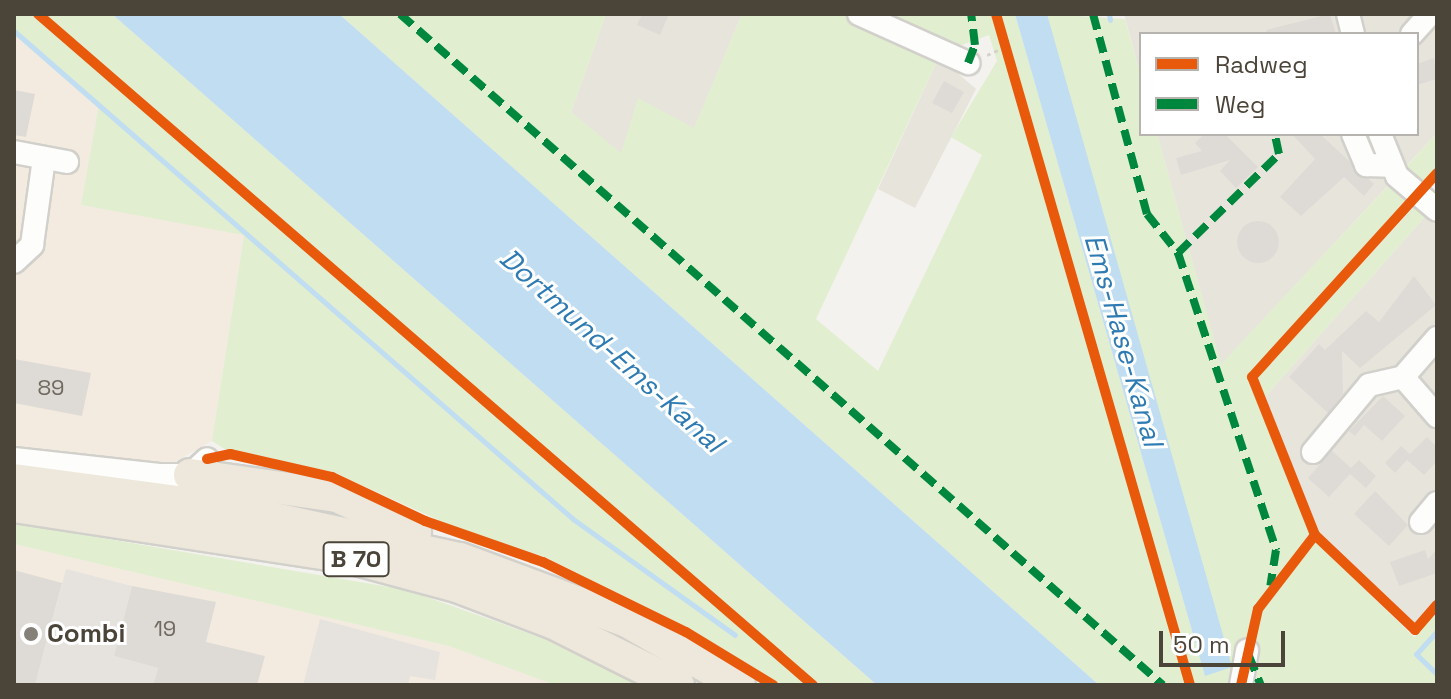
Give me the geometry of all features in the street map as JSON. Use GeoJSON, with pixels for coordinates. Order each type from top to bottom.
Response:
{"type":"FeatureCollection","features":[{"type":"Feature","properties":{"kind":"highway"},"geometry":{"type":"LineString","coordinates":[[198,467],[337,496],[426,537],[551,577],[601,610]]}},
{"type":"Feature","properties":{"kind":"highway","name":"B 70"},"geometry":{"type":"LineString","coordinates":[[14,480],[375,537],[522,578],[601,610],[739,685]]}},
{"type":"Feature","properties":{"kind":"highway","name":"B 70"},"geometry":{"type":"LineString","coordinates":[[14,506],[334,555],[457,586],[565,628],[678,685]]}},
{"type":"Feature","properties":{"kind":"street"},"geometry":{"type":"LineString","coordinates":[[859,14],[968,63]]}},
{"type":"Feature","properties":{"kind":"street"},"geometry":{"type":"LineString","coordinates":[[1414,32],[1430,14]]}},
{"type":"Feature","properties":{"kind":"street"},"geometry":{"type":"LineString","coordinates":[[1354,136],[1366,165],[1390,166]]}},
{"type":"Feature","properties":{"kind":"street"},"geometry":{"type":"LineString","coordinates":[[1381,136],[1390,166],[1437,210]]}},
{"type":"Feature","properties":{"kind":"street"},"geometry":{"type":"LineString","coordinates":[[14,152],[67,162]]}},
{"type":"Feature","properties":{"kind":"street"},"geometry":{"type":"LineString","coordinates":[[14,262],[32,245],[44,158]]}},
{"type":"Feature","properties":{"kind":"street"},"geometry":{"type":"LineString","coordinates":[[1313,452],[1369,385],[1403,377],[1437,338]]}},
{"type":"Feature","properties":{"kind":"street"},"geometry":{"type":"LineString","coordinates":[[1403,377],[1437,416]]}},
{"type":"Feature","properties":{"kind":"street"},"geometry":{"type":"LineString","coordinates":[[14,459],[198,467]]}},
{"type":"Feature","properties":{"kind":"street"},"geometry":{"type":"LineString","coordinates":[[1421,522],[1437,503]]}},
{"type":"Feature","properties":{"kind":"street"},"geometry":{"type":"LineString","coordinates":[[1241,685],[1247,651]]}},
{"type":"Feature","properties":{"kind":"shaded area"},"geometry":{"type":"Polygon","coordinates":[[[606,14],[742,14],[694,129],[621,154],[571,112],[606,14]]]}},
{"type":"Feature","properties":{"kind":"shaded area"},"geometry":{"type":"Polygon","coordinates":[[[1124,14],[1437,14],[1437,133],[1221,365],[1158,136],[1419,136],[1419,32],[1139,32],[1139,70],[1124,14]]]}},
{"type":"Feature","properties":{"kind":"shaded area"},"geometry":{"type":"Polygon","coordinates":[[[14,31],[99,104],[81,205],[244,234],[212,441],[160,470],[14,454],[14,31]]]}},
{"type":"Feature","properties":{"kind":"shaded area"},"geometry":{"type":"Polygon","coordinates":[[[939,57],[976,89],[915,208],[878,189],[939,57]]]}},
{"type":"Feature","properties":{"kind":"shaded area"},"geometry":{"type":"Polygon","coordinates":[[[1430,211],[1437,217],[1437,599],[1416,624],[1318,531],[1264,398],[1430,211]]]}},
{"type":"Feature","properties":{"kind":"shaded area"},"geometry":{"type":"Polygon","coordinates":[[[14,544],[449,646],[555,685],[14,685],[14,544]]]}},
{"type":"Feature","properties":{"kind":"shaded area"},"geometry":{"type":"Polygon","coordinates":[[[66,569],[132,586],[114,656],[158,668],[153,685],[35,685],[66,569]]]}},
{"type":"Feature","properties":{"kind":"shaded area"},"geometry":{"type":"Polygon","coordinates":[[[320,619],[440,652],[435,680],[410,676],[408,685],[303,685],[320,619]]]}},
{"type":"Feature","properties":{"kind":"green space"},"geometry":{"type":"Polygon","coordinates":[[[14,14],[34,14],[809,685],[781,685],[689,628],[545,557],[456,528],[333,472],[226,450],[212,441],[244,235],[81,205],[99,104],[14,31],[14,14]]]}},
{"type":"Feature","properties":{"kind":"green space"},"geometry":{"type":"Polygon","coordinates":[[[42,14],[112,14],[877,685],[817,685],[42,14]]]}},
{"type":"Feature","properties":{"kind":"green space"},"geometry":{"type":"Polygon","coordinates":[[[339,14],[606,14],[571,112],[621,153],[638,98],[694,128],[742,14],[840,14],[939,57],[816,319],[878,371],[982,155],[951,137],[997,61],[989,35],[951,49],[870,14],[1015,14],[1205,676],[1047,14],[1125,19],[1139,70],[1139,136],[1158,136],[1221,364],[1389,185],[1406,202],[1247,377],[1310,533],[1254,609],[1244,653],[1261,612],[1315,541],[1414,637],[1437,611],[1437,685],[1099,685],[339,14]]]}},
{"type":"Feature","properties":{"kind":"green space"},"geometry":{"type":"Polygon","coordinates":[[[1437,133],[1437,167],[1420,187],[1404,169],[1437,133]]]}},
{"type":"Feature","properties":{"kind":"green space"},"geometry":{"type":"Polygon","coordinates":[[[1414,207],[1430,211],[1264,398],[1256,379],[1414,207]]]}},
{"type":"Feature","properties":{"kind":"green space"},"geometry":{"type":"Polygon","coordinates":[[[14,523],[407,590],[542,638],[638,685],[555,685],[449,646],[14,544],[14,523]]]}},
{"type":"Feature","properties":{"kind":"water","name":"Dortmund-Ems-Kanal"},"geometry":{"type":"Polygon","coordinates":[[[112,14],[339,14],[1099,685],[877,685],[112,14]]]}},
{"type":"Feature","properties":{"kind":"water","name":"Ems-Hase-Kanal"},"geometry":{"type":"Polygon","coordinates":[[[1015,14],[1047,14],[1232,667],[1205,676],[1015,14]]]}},
{"type":"Feature","properties":{"kind":"building"},"geometry":{"type":"Polygon","coordinates":[[[642,14],[669,14],[660,35],[637,25],[642,14]]]}},
{"type":"Feature","properties":{"kind":"building"},"geometry":{"type":"Polygon","coordinates":[[[1330,14],[1335,32],[1266,32],[1330,14]]]}},
{"type":"Feature","properties":{"kind":"building"},"geometry":{"type":"Polygon","coordinates":[[[1434,58],[1437,79],[1419,84],[1419,63],[1434,58]]]}},
{"type":"Feature","properties":{"kind":"building"},"geometry":{"type":"Polygon","coordinates":[[[944,81],[964,92],[952,113],[932,103],[944,81]]]}},
{"type":"Feature","properties":{"kind":"building"},"geometry":{"type":"Polygon","coordinates":[[[14,90],[35,94],[26,137],[14,135],[14,90]]]}},
{"type":"Feature","properties":{"kind":"building"},"geometry":{"type":"Polygon","coordinates":[[[1202,136],[1227,136],[1258,167],[1236,188],[1220,171],[1230,160],[1181,175],[1176,158],[1202,151],[1195,143],[1202,136]]]}},
{"type":"Feature","properties":{"kind":"building"},"geometry":{"type":"Polygon","coordinates":[[[1294,136],[1322,136],[1374,184],[1364,196],[1344,177],[1301,216],[1280,197],[1315,159],[1294,136]]]}},
{"type":"Feature","properties":{"kind":"building"},"geometry":{"type":"Polygon","coordinates":[[[1258,221],[1273,227],[1279,242],[1273,257],[1258,263],[1243,257],[1237,242],[1243,227],[1258,221]]]}},
{"type":"Feature","properties":{"kind":"building"},"geometry":{"type":"Polygon","coordinates":[[[1414,276],[1436,305],[1360,368],[1342,351],[1343,394],[1328,413],[1289,377],[1319,344],[1325,350],[1366,311],[1379,322],[1414,276]]]}},
{"type":"Feature","properties":{"kind":"building"},"geometry":{"type":"Polygon","coordinates":[[[14,359],[91,373],[82,416],[14,403],[14,359]]]}},
{"type":"Feature","properties":{"kind":"building"},"geometry":{"type":"Polygon","coordinates":[[[1383,396],[1405,416],[1382,441],[1364,425],[1355,436],[1349,431],[1383,396]]]}},
{"type":"Feature","properties":{"kind":"building"},"geometry":{"type":"Polygon","coordinates":[[[1427,437],[1437,447],[1437,461],[1424,475],[1407,460],[1395,473],[1385,463],[1401,446],[1410,454],[1427,437]]]}},
{"type":"Feature","properties":{"kind":"building"},"geometry":{"type":"Polygon","coordinates":[[[1332,451],[1351,468],[1359,460],[1376,476],[1366,488],[1350,474],[1329,497],[1308,478],[1332,451]]]}},
{"type":"Feature","properties":{"kind":"building"},"geometry":{"type":"Polygon","coordinates":[[[1375,491],[1408,525],[1389,546],[1354,514],[1375,491]]]}},
{"type":"Feature","properties":{"kind":"building"},"geometry":{"type":"Polygon","coordinates":[[[1437,549],[1437,573],[1399,586],[1390,562],[1425,550],[1428,559],[1437,549]]]}},
{"type":"Feature","properties":{"kind":"building","name":"Combi"},"geometry":{"type":"Polygon","coordinates":[[[14,570],[62,583],[35,685],[14,685],[14,570]]]}},
{"type":"Feature","properties":{"kind":"building"},"geometry":{"type":"Polygon","coordinates":[[[132,586],[216,602],[206,642],[265,656],[257,685],[153,685],[158,668],[114,656],[132,586]]]}},
{"type":"Feature","properties":{"kind":"waterway"},"geometry":{"type":"LineString","coordinates":[[1109,14],[1110,20]]}},
{"type":"Feature","properties":{"kind":"waterway"},"geometry":{"type":"LineString","coordinates":[[14,31],[573,519],[735,635]]}},
{"type":"Feature","properties":{"kind":"waterway"},"geometry":{"type":"LineString","coordinates":[[1437,631],[1416,654],[1437,674]]}},
{"type":"Feature","properties":{"kind":"marked path"},"geometry":{"type":"LineString","coordinates":[[400,14],[1163,685]]}},
{"type":"Feature","properties":{"kind":"marked path"},"geometry":{"type":"LineString","coordinates":[[968,63],[975,45],[971,14]]}},
{"type":"Feature","properties":{"kind":"marked path"},"geometry":{"type":"LineString","coordinates":[[1093,14],[1147,214],[1178,253],[1276,550],[1270,586]]}},
{"type":"Feature","properties":{"kind":"marked path"},"geometry":{"type":"LineString","coordinates":[[1178,253],[1279,154],[1275,136]]}},
{"type":"Feature","properties":{"kind":"marked path"},"geometry":{"type":"LineString","coordinates":[[1249,656],[1261,685]]}},
{"type":"Feature","properties":{"kind":"cycle path"},"geometry":{"type":"LineString","coordinates":[[38,14],[813,685]]}},
{"type":"Feature","properties":{"kind":"cycle path"},"geometry":{"type":"LineString","coordinates":[[996,14],[1190,685]]}},
{"type":"Feature","properties":{"kind":"cycle path"},"geometry":{"type":"LineString","coordinates":[[1241,685],[1258,609],[1315,535],[1252,377],[1437,173]]}},
{"type":"Feature","properties":{"kind":"cycle path"},"geometry":{"type":"LineString","coordinates":[[207,459],[230,454],[332,477],[425,521],[543,562],[686,632],[773,685]]}},
{"type":"Feature","properties":{"kind":"cycle path"},"geometry":{"type":"LineString","coordinates":[[1315,535],[1415,630],[1437,605]]}},
{"type":"Feature","properties":{"kind":"place","name":"Combi"},"geometry":{"type":"Point","coordinates":[31,634]}}]}
